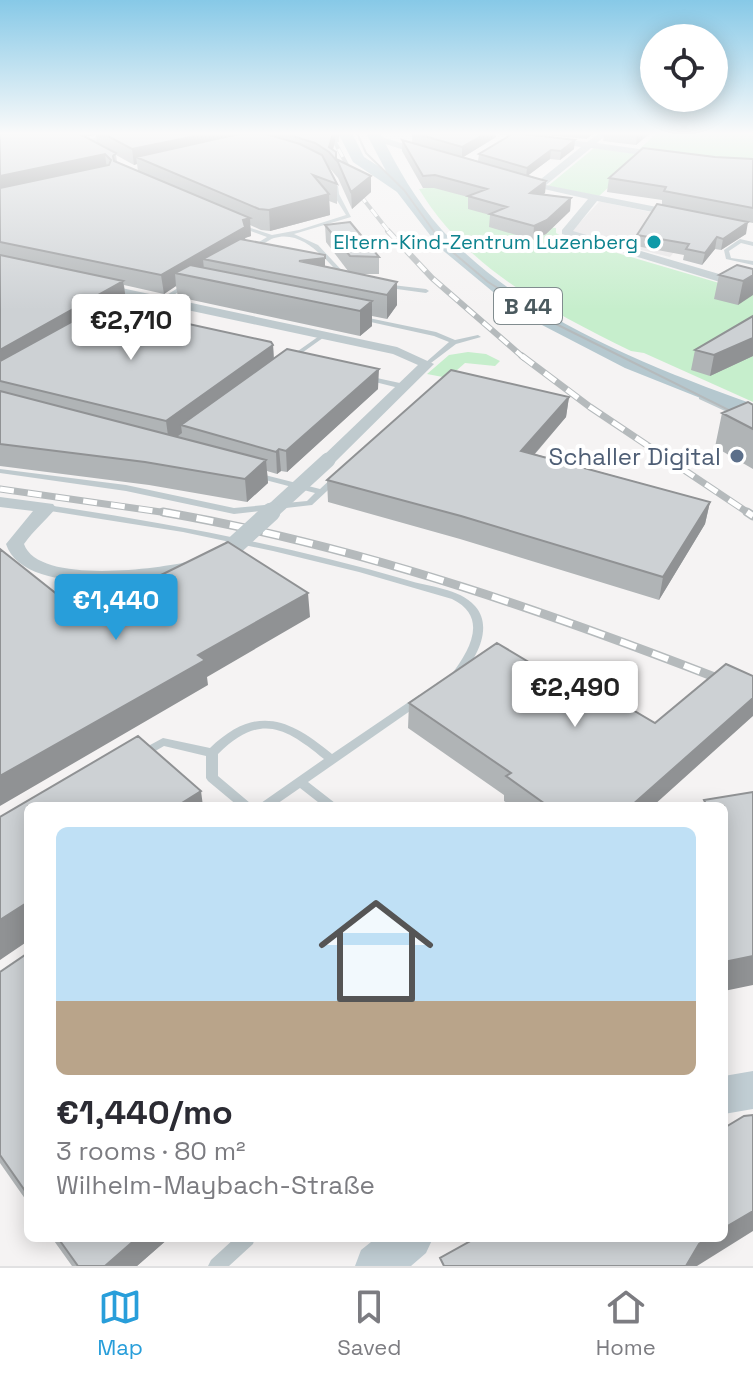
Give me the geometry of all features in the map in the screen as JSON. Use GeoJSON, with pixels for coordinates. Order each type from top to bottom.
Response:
{"type":"FeatureCollection","features":[{"type":"Feature","properties":{"kind":"main road","name":"B 44"},"geometry":{"type":"LineString","coordinates":[[408,193],[445,244],[490,282],[560,325],[675,384],[753,412]]}},
{"type":"Feature","properties":{"kind":"main road","name":"B 44"},"geometry":{"type":"LineString","coordinates":[[675,384],[693,397],[753,423]]}},
{"type":"Feature","properties":{"kind":"street"},"geometry":{"type":"LineString","coordinates":[[570,192],[685,216]]}},
{"type":"Feature","properties":{"kind":"street"},"geometry":{"type":"LineString","coordinates":[[595,197],[566,232],[753,288]]}},
{"type":"Feature","properties":{"kind":"street"},"geometry":{"type":"LineString","coordinates":[[47,508],[30,523],[15,544],[24,559],[63,572],[119,577],[151,575],[218,556],[283,504],[427,364],[397,351],[86,284]]}},
{"type":"Feature","properties":{"kind":"street"},"geometry":{"type":"LineString","coordinates":[[0,502],[47,508]]}},
{"type":"Feature","properties":{"kind":"street"},"geometry":{"type":"LineString","coordinates":[[728,1094],[753,1090]]}},
{"type":"Feature","properties":{"kind":"street"},"geometry":{"type":"LineString","coordinates":[[377,1266],[406,1242]]}},
{"type":"Feature","properties":{"kind":"lane"},"geometry":{"type":"LineString","coordinates":[[245,252],[272,237],[291,235],[306,227],[349,216],[336,192]]}},
{"type":"Feature","properties":{"kind":"lane"},"geometry":{"type":"LineString","coordinates":[[235,224],[272,237]]}},
{"type":"Feature","properties":{"kind":"lane"},"geometry":{"type":"LineString","coordinates":[[291,235],[316,246],[347,279]]}},
{"type":"Feature","properties":{"kind":"lane"},"geometry":{"type":"LineString","coordinates":[[753,244],[740,241],[726,251],[729,259],[753,263]]}},
{"type":"Feature","properties":{"kind":"lane"},"geometry":{"type":"LineString","coordinates":[[164,299],[190,283]]}},
{"type":"Feature","properties":{"kind":"lane"},"geometry":{"type":"LineString","coordinates":[[374,284],[426,291]]}},
{"type":"Feature","properties":{"kind":"lane"},"geometry":{"type":"LineString","coordinates":[[122,322],[107,318],[143,296]]}},
{"type":"Feature","properties":{"kind":"lane"},"geometry":{"type":"LineString","coordinates":[[346,316],[436,334],[454,342]]}},
{"type":"Feature","properties":{"kind":"lane"},"geometry":{"type":"LineString","coordinates":[[277,368],[324,335]]}},
{"type":"Feature","properties":{"kind":"lane"},"geometry":{"type":"LineString","coordinates":[[427,364],[454,342],[478,337]]}},
{"type":"Feature","properties":{"kind":"lane"},"geometry":{"type":"LineString","coordinates":[[273,356],[303,363]]}},
{"type":"Feature","properties":{"kind":"lane"},"geometry":{"type":"LineString","coordinates":[[362,376],[402,390]]}},
{"type":"Feature","properties":{"kind":"lane"},"geometry":{"type":"LineString","coordinates":[[241,470],[321,492]]}},
{"type":"Feature","properties":{"kind":"lane"},"geometry":{"type":"LineString","coordinates":[[0,471],[126,488],[234,511],[309,503],[346,471]]}},
{"type":"Feature","properties":{"kind":"lane"},"geometry":{"type":"LineString","coordinates":[[47,508],[223,537],[386,577],[460,599],[472,607],[479,622],[476,640],[460,672],[447,681]]}},
{"type":"Feature","properties":{"kind":"lane"},"geometry":{"type":"LineString","coordinates":[[271,802],[434,689]]}},
{"type":"Feature","properties":{"kind":"lane"},"geometry":{"type":"LineString","coordinates":[[241,802],[212,778],[212,753],[226,736],[251,725],[279,724],[304,735],[331,759]]}},
{"type":"Feature","properties":{"kind":"lane"},"geometry":{"type":"LineString","coordinates":[[136,758],[163,742],[212,753]]}},
{"type":"Feature","properties":{"kind":"lane"},"geometry":{"type":"LineString","coordinates":[[300,782],[326,802]]}},
{"type":"Feature","properties":{"kind":"lane"},"geometry":{"type":"LineString","coordinates":[[217,1266],[243,1242]]}},
{"type":"Feature","properties":{"kind":"shaded area"},"geometry":{"type":"Polygon","coordinates":[[[599,202],[699,222],[670,257],[572,231],[599,202]]]}},
{"type":"Feature","properties":{"kind":"green space"},"geometry":{"type":"Polygon","coordinates":[[[421,192],[506,192],[525,224],[556,228],[556,233],[563,237],[753,293],[753,402],[644,353],[631,351],[541,303],[486,265],[439,217],[421,192]]]}},
{"type":"Feature","properties":{"kind":"green space"},"geometry":{"type":"Polygon","coordinates":[[[579,192],[603,192],[599,196],[579,192]]]}},
{"type":"Feature","properties":{"kind":"green space"},"geometry":{"type":"Polygon","coordinates":[[[468,352],[486,354],[500,361],[495,366],[465,363],[448,378],[427,374],[449,355],[468,352]]]}},
{"type":"Feature","properties":{"kind":"building"},"geometry":{"type":"Polygon","coordinates":[[[0,192],[188,192],[250,218],[243,220],[245,227],[161,275],[0,242],[0,192]]]}},
{"type":"Feature","properties":{"kind":"building"},"geometry":{"type":"Polygon","coordinates":[[[219,192],[329,194],[269,210],[259,209],[219,192]]]}},
{"type":"Feature","properties":{"kind":"building"},"geometry":{"type":"Polygon","coordinates":[[[479,192],[531,192],[571,198],[547,220],[534,226],[490,214],[507,207],[468,196],[479,192]]]}},
{"type":"Feature","properties":{"kind":"building"},"geometry":{"type":"Polygon","coordinates":[[[670,192],[753,192],[753,208],[670,192]]]}},
{"type":"Feature","properties":{"kind":"building"},"geometry":{"type":"Polygon","coordinates":[[[657,204],[748,222],[723,239],[717,237],[705,253],[686,249],[689,244],[637,235],[657,204]]]}},
{"type":"Feature","properties":{"kind":"building"},"geometry":{"type":"Polygon","coordinates":[[[350,222],[379,257],[350,256],[325,225],[350,222]]]}},
{"type":"Feature","properties":{"kind":"building"},"geometry":{"type":"Polygon","coordinates":[[[240,239],[325,255],[325,258],[299,261],[397,282],[387,295],[203,259],[240,239]]]}},
{"type":"Feature","properties":{"kind":"building"},"geometry":{"type":"Polygon","coordinates":[[[0,255],[123,281],[0,350],[0,255]]]}},
{"type":"Feature","properties":{"kind":"building"},"geometry":{"type":"Polygon","coordinates":[[[190,265],[372,301],[360,311],[175,273],[190,265]]]}},
{"type":"Feature","properties":{"kind":"building"},"geometry":{"type":"Polygon","coordinates":[[[737,265],[753,269],[753,275],[743,281],[719,275],[737,265]]]}},
{"type":"Feature","properties":{"kind":"building"},"geometry":{"type":"Polygon","coordinates":[[[102,305],[271,342],[273,345],[166,421],[0,381],[0,361],[102,305]]]}},
{"type":"Feature","properties":{"kind":"building"},"geometry":{"type":"Polygon","coordinates":[[[753,316],[753,338],[714,355],[695,350],[753,316]]]}},
{"type":"Feature","properties":{"kind":"building"},"geometry":{"type":"Polygon","coordinates":[[[287,349],[379,369],[286,451],[279,449],[276,452],[181,425],[287,349]]]}},
{"type":"Feature","properties":{"kind":"building"},"geometry":{"type":"Polygon","coordinates":[[[451,370],[569,397],[521,451],[710,502],[663,577],[461,516],[327,480],[451,370]]]}},
{"type":"Feature","properties":{"kind":"building"},"geometry":{"type":"Polygon","coordinates":[[[0,391],[266,460],[245,479],[145,462],[0,444],[0,391]]]}},
{"type":"Feature","properties":{"kind":"building"},"geometry":{"type":"Polygon","coordinates":[[[748,402],[753,405],[753,429],[722,413],[748,402]]]}},
{"type":"Feature","properties":{"kind":"building"},"geometry":{"type":"Polygon","coordinates":[[[228,542],[308,593],[198,655],[205,660],[0,776],[0,549],[82,614],[228,542]]]}},
{"type":"Feature","properties":{"kind":"building"},"geometry":{"type":"Polygon","coordinates":[[[497,643],[599,704],[609,696],[655,723],[726,664],[753,676],[753,698],[636,802],[542,802],[506,776],[511,773],[409,703],[497,643]]]}},
{"type":"Feature","properties":{"kind":"building"},"geometry":{"type":"Polygon","coordinates":[[[138,736],[201,791],[183,802],[26,802],[138,736]]]}},
{"type":"Feature","properties":{"kind":"building"},"geometry":{"type":"Polygon","coordinates":[[[753,792],[753,956],[728,961],[728,802],[704,800],[753,792]]]}},
{"type":"Feature","properties":{"kind":"building"},"geometry":{"type":"Polygon","coordinates":[[[24,803],[24,905],[0,920],[0,817],[24,803]]]}},
{"type":"Feature","properties":{"kind":"building"},"geometry":{"type":"Polygon","coordinates":[[[24,956],[24,1189],[0,1155],[0,972],[24,956]]]}},
{"type":"Feature","properties":{"kind":"building"},"geometry":{"type":"Polygon","coordinates":[[[753,1115],[753,1211],[728,1226],[728,1126],[744,1116],[753,1115]]]}},
{"type":"Feature","properties":{"kind":"building"},"geometry":{"type":"Polygon","coordinates":[[[61,1242],[132,1242],[105,1266],[78,1266],[61,1242]]]}},
{"type":"Feature","properties":{"kind":"building"},"geometry":{"type":"Polygon","coordinates":[[[469,1242],[702,1242],[686,1266],[444,1266],[440,1258],[469,1242]]]}},
{"type":"Feature","properties":{"kind":"tram line"},"geometry":{"type":"LineString","coordinates":[[406,192],[443,244],[488,282],[556,324],[753,422]]}},
{"type":"Feature","properties":{"kind":"railway"},"geometry":{"type":"LineString","coordinates":[[358,192],[390,233]]}},
{"type":"Feature","properties":{"kind":"railway"},"geometry":{"type":"LineString","coordinates":[[388,231],[432,278],[524,358]]}},
{"type":"Feature","properties":{"kind":"railway"},"geometry":{"type":"LineString","coordinates":[[522,356],[590,407],[750,514]]}},
{"type":"Feature","properties":{"kind":"railway"},"geometry":{"type":"LineString","coordinates":[[0,489],[168,513]]}},
{"type":"Feature","properties":{"kind":"railway"},"geometry":{"type":"LineString","coordinates":[[163,512],[168,513]]}},
{"type":"Feature","properties":{"kind":"railway"},"geometry":{"type":"LineString","coordinates":[[168,513],[175,514]]}},
{"type":"Feature","properties":{"kind":"railway"},"geometry":{"type":"LineString","coordinates":[[168,513],[314,544],[463,587],[609,637],[753,692]]}},
{"type":"Feature","properties":{"kind":"place","name":"Eltern-Kind-Zentrum Luzenberg"},"geometry":{"type":"Point","coordinates":[654,242]}},
{"type":"Feature","properties":{"kind":"place","name":"Schaller Digital"},"geometry":{"type":"Point","coordinates":[737,456]}}]}
